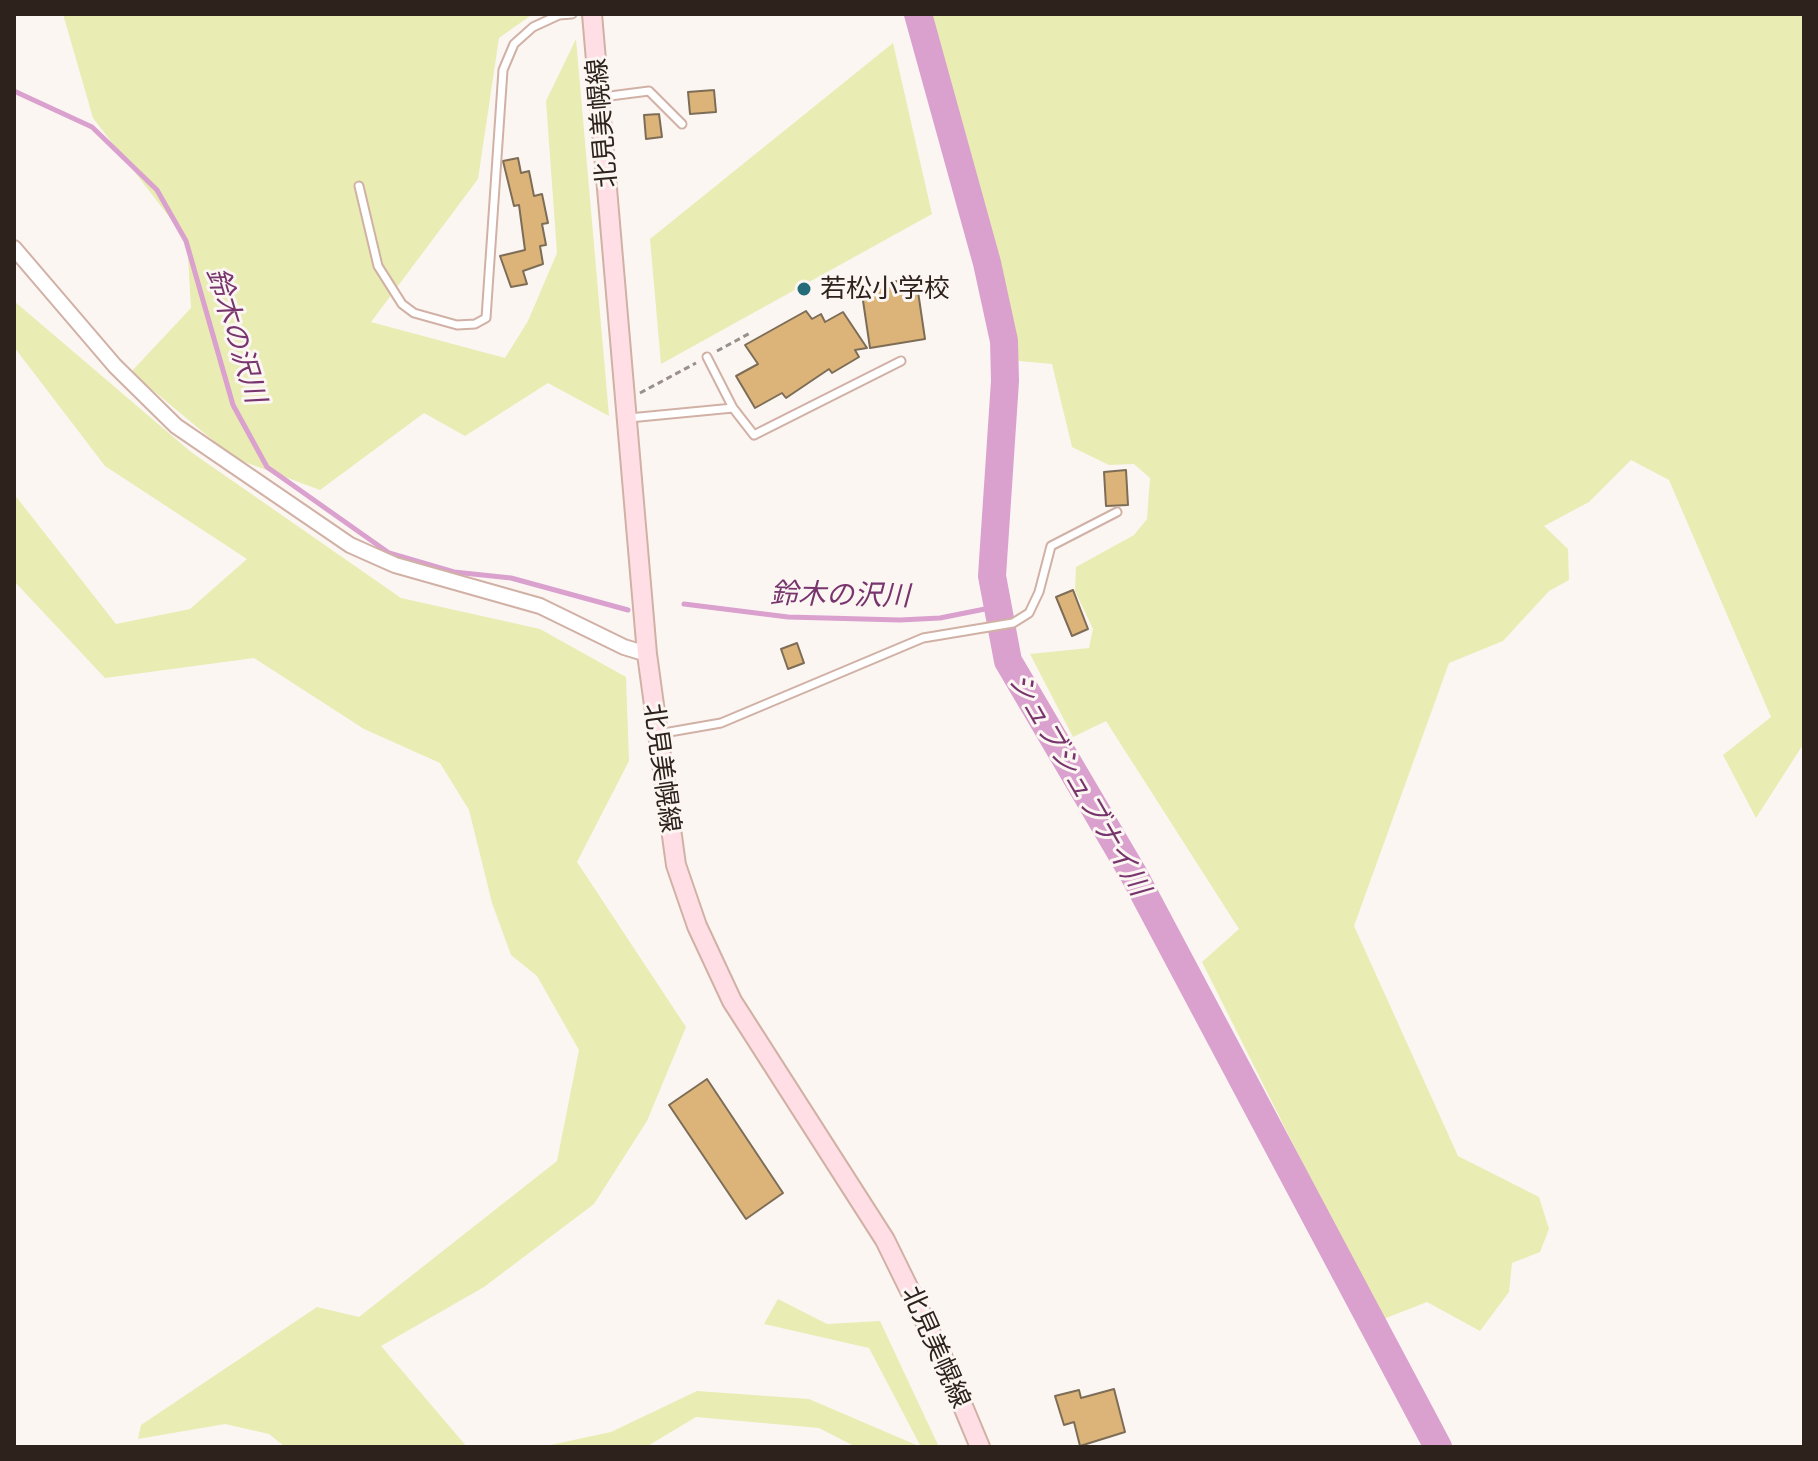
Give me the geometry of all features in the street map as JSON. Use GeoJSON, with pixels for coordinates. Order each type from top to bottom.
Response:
{"type":"FeatureCollection","features":[{"type":"Feature","properties":{"kind":"main road","name":"北見美幌線"},"geometry":{"type":"LineString","coordinates":[[592,14],[647,654],[676,865],[697,926],[732,1001],[885,1240],[942,1356],[980,1447]]}},
{"type":"Feature","properties":{"kind":"street"},"geometry":{"type":"LineString","coordinates":[[14,248],[115,366],[176,426],[338,538],[395,565],[540,606],[624,647],[647,654]]}},
{"type":"Feature","properties":{"kind":"lane"},"geometry":{"type":"LineString","coordinates":[[359,186],[378,266],[402,304],[414,313],[457,325],[475,324],[486,318],[503,70],[514,44],[533,27],[559,15],[572,14]]}},
{"type":"Feature","properties":{"kind":"lane"},"geometry":{"type":"LineString","coordinates":[[600,98],[649,91],[682,124]]}},
{"type":"Feature","properties":{"kind":"lane"},"geometry":{"type":"LineString","coordinates":[[707,357],[733,408],[754,435],[901,361]]}},
{"type":"Feature","properties":{"kind":"lane"},"geometry":{"type":"LineString","coordinates":[[626,410],[733,408]]}},
{"type":"Feature","properties":{"kind":"lane"},"geometry":{"type":"LineString","coordinates":[[657,734],[721,723],[923,638],[1013,623],[1029,613],[1039,592],[1051,546],[1117,512]]}},
{"type":"Feature","properties":{"kind":"path"},"geometry":{"type":"LineString","coordinates":[[626,410],[707,357],[752,332]]}},
{"type":"Feature","properties":{"kind":"green space"},"geometry":{"type":"Polygon","coordinates":[[[63,14],[533,14],[499,38],[478,179],[371,322],[505,358],[528,321],[557,253],[546,101],[576,39],[609,416],[548,383],[465,436],[424,413],[320,490],[234,458],[131,372],[191,308],[187,240],[93,118],[63,14]]]}},
{"type":"Feature","properties":{"kind":"green space"},"geometry":{"type":"Polygon","coordinates":[[[907,14],[1804,14],[1804,743],[1756,818],[1723,755],[1771,717],[1669,480],[1631,460],[1589,502],[1544,526],[1568,549],[1569,580],[1549,591],[1503,641],[1449,663],[1354,926],[1458,1156],[1539,1197],[1549,1229],[1540,1252],[1512,1263],[1509,1292],[1480,1331],[1427,1302],[1381,1320],[1202,962],[1239,929],[1106,721],[1073,737],[1030,654],[1089,648],[1093,629],[1075,591],[1076,567],[1134,535],[1147,519],[1150,478],[1134,464],[1109,465],[1072,447],[1052,364],[1019,361],[991,326],[907,14]]]}},
{"type":"Feature","properties":{"kind":"green space"},"geometry":{"type":"Polygon","coordinates":[[[893,43],[932,214],[661,364],[650,239],[893,43]]]}},
{"type":"Feature","properties":{"kind":"green space"},"geometry":{"type":"Polygon","coordinates":[[[14,301],[191,452],[401,598],[540,629],[626,677],[629,761],[577,862],[686,1027],[647,1121],[594,1204],[484,1287],[381,1346],[467,1447],[285,1447],[269,1434],[225,1424],[138,1439],[141,1425],[317,1307],[359,1317],[557,1161],[579,1050],[537,976],[511,955],[492,903],[469,810],[440,763],[364,729],[254,658],[105,678],[14,581],[14,494],[116,624],[190,609],[247,559],[105,466],[14,347],[14,301]]]}},
{"type":"Feature","properties":{"kind":"green space"},"geometry":{"type":"Polygon","coordinates":[[[778,1299],[827,1324],[880,1321],[939,1447],[921,1447],[869,1348],[764,1324],[778,1299]]]}},
{"type":"Feature","properties":{"kind":"green space"},"geometry":{"type":"Polygon","coordinates":[[[697,1391],[809,1399],[921,1447],[856,1447],[819,1428],[696,1417],[646,1447],[541,1447],[611,1432],[697,1391]]]}},
{"type":"Feature","properties":{"kind":"building"},"geometry":{"type":"Polygon","coordinates":[[[714,90],[716,112],[690,114],[688,92],[714,90]]]}},
{"type":"Feature","properties":{"kind":"building"},"geometry":{"type":"Polygon","coordinates":[[[659,114],[662,137],[646,139],[644,115],[659,114]]]}},
{"type":"Feature","properties":{"kind":"building"},"geometry":{"type":"Polygon","coordinates":[[[518,158],[521,173],[529,171],[534,196],[542,194],[548,223],[542,224],[546,245],[540,246],[543,264],[523,271],[527,284],[511,287],[500,256],[525,250],[519,205],[514,206],[503,161],[518,158]]]}},
{"type":"Feature","properties":{"kind":"building"},"geometry":{"type":"Polygon","coordinates":[[[916,278],[925,339],[870,348],[861,287],[916,278]]]}},
{"type":"Feature","properties":{"kind":"building"},"geometry":{"type":"Polygon","coordinates":[[[806,311],[812,319],[821,314],[825,322],[843,312],[867,348],[855,350],[859,357],[832,373],[829,369],[786,398],[782,393],[755,408],[736,376],[758,364],[745,345],[806,311]]]}},
{"type":"Feature","properties":{"kind":"building"},"geometry":{"type":"Polygon","coordinates":[[[1126,470],[1128,505],[1106,506],[1104,472],[1126,470]]]}},
{"type":"Feature","properties":{"kind":"building"},"geometry":{"type":"Polygon","coordinates":[[[1073,590],[1088,629],[1072,636],[1056,597],[1073,590]]]}},
{"type":"Feature","properties":{"kind":"building"},"geometry":{"type":"Polygon","coordinates":[[[797,643],[804,663],[788,669],[781,649],[797,643]]]}},
{"type":"Feature","properties":{"kind":"building"},"geometry":{"type":"Polygon","coordinates":[[[707,1079],[783,1193],[746,1219],[669,1105],[707,1079]]]}},
{"type":"Feature","properties":{"kind":"building"},"geometry":{"type":"Polygon","coordinates":[[[1114,1389],[1125,1432],[1080,1446],[1074,1422],[1064,1425],[1055,1396],[1079,1390],[1081,1398],[1114,1389]]]}},
{"type":"Feature","properties":{"kind":"waterway","name":"シュブシュブナイ川"},"geometry":{"type":"LineString","coordinates":[[918,14],[987,263],[1004,341],[1005,381],[992,576],[1008,661],[1134,875],[1438,1447]]}},
{"type":"Feature","properties":{"kind":"waterway","name":"鈴木の沢川"},"geometry":{"type":"LineString","coordinates":[[14,91],[92,127],[157,190],[186,241],[233,405],[267,467],[389,553],[454,572],[511,578],[628,610]]}},
{"type":"Feature","properties":{"kind":"waterway","name":"鈴木の沢川"},"geometry":{"type":"LineString","coordinates":[[684,604],[788,617],[900,620],[940,618],[995,607]]}},
{"type":"Feature","properties":{"kind":"place","name":"若松小学校"},"geometry":{"type":"Point","coordinates":[804,289]}}]}
